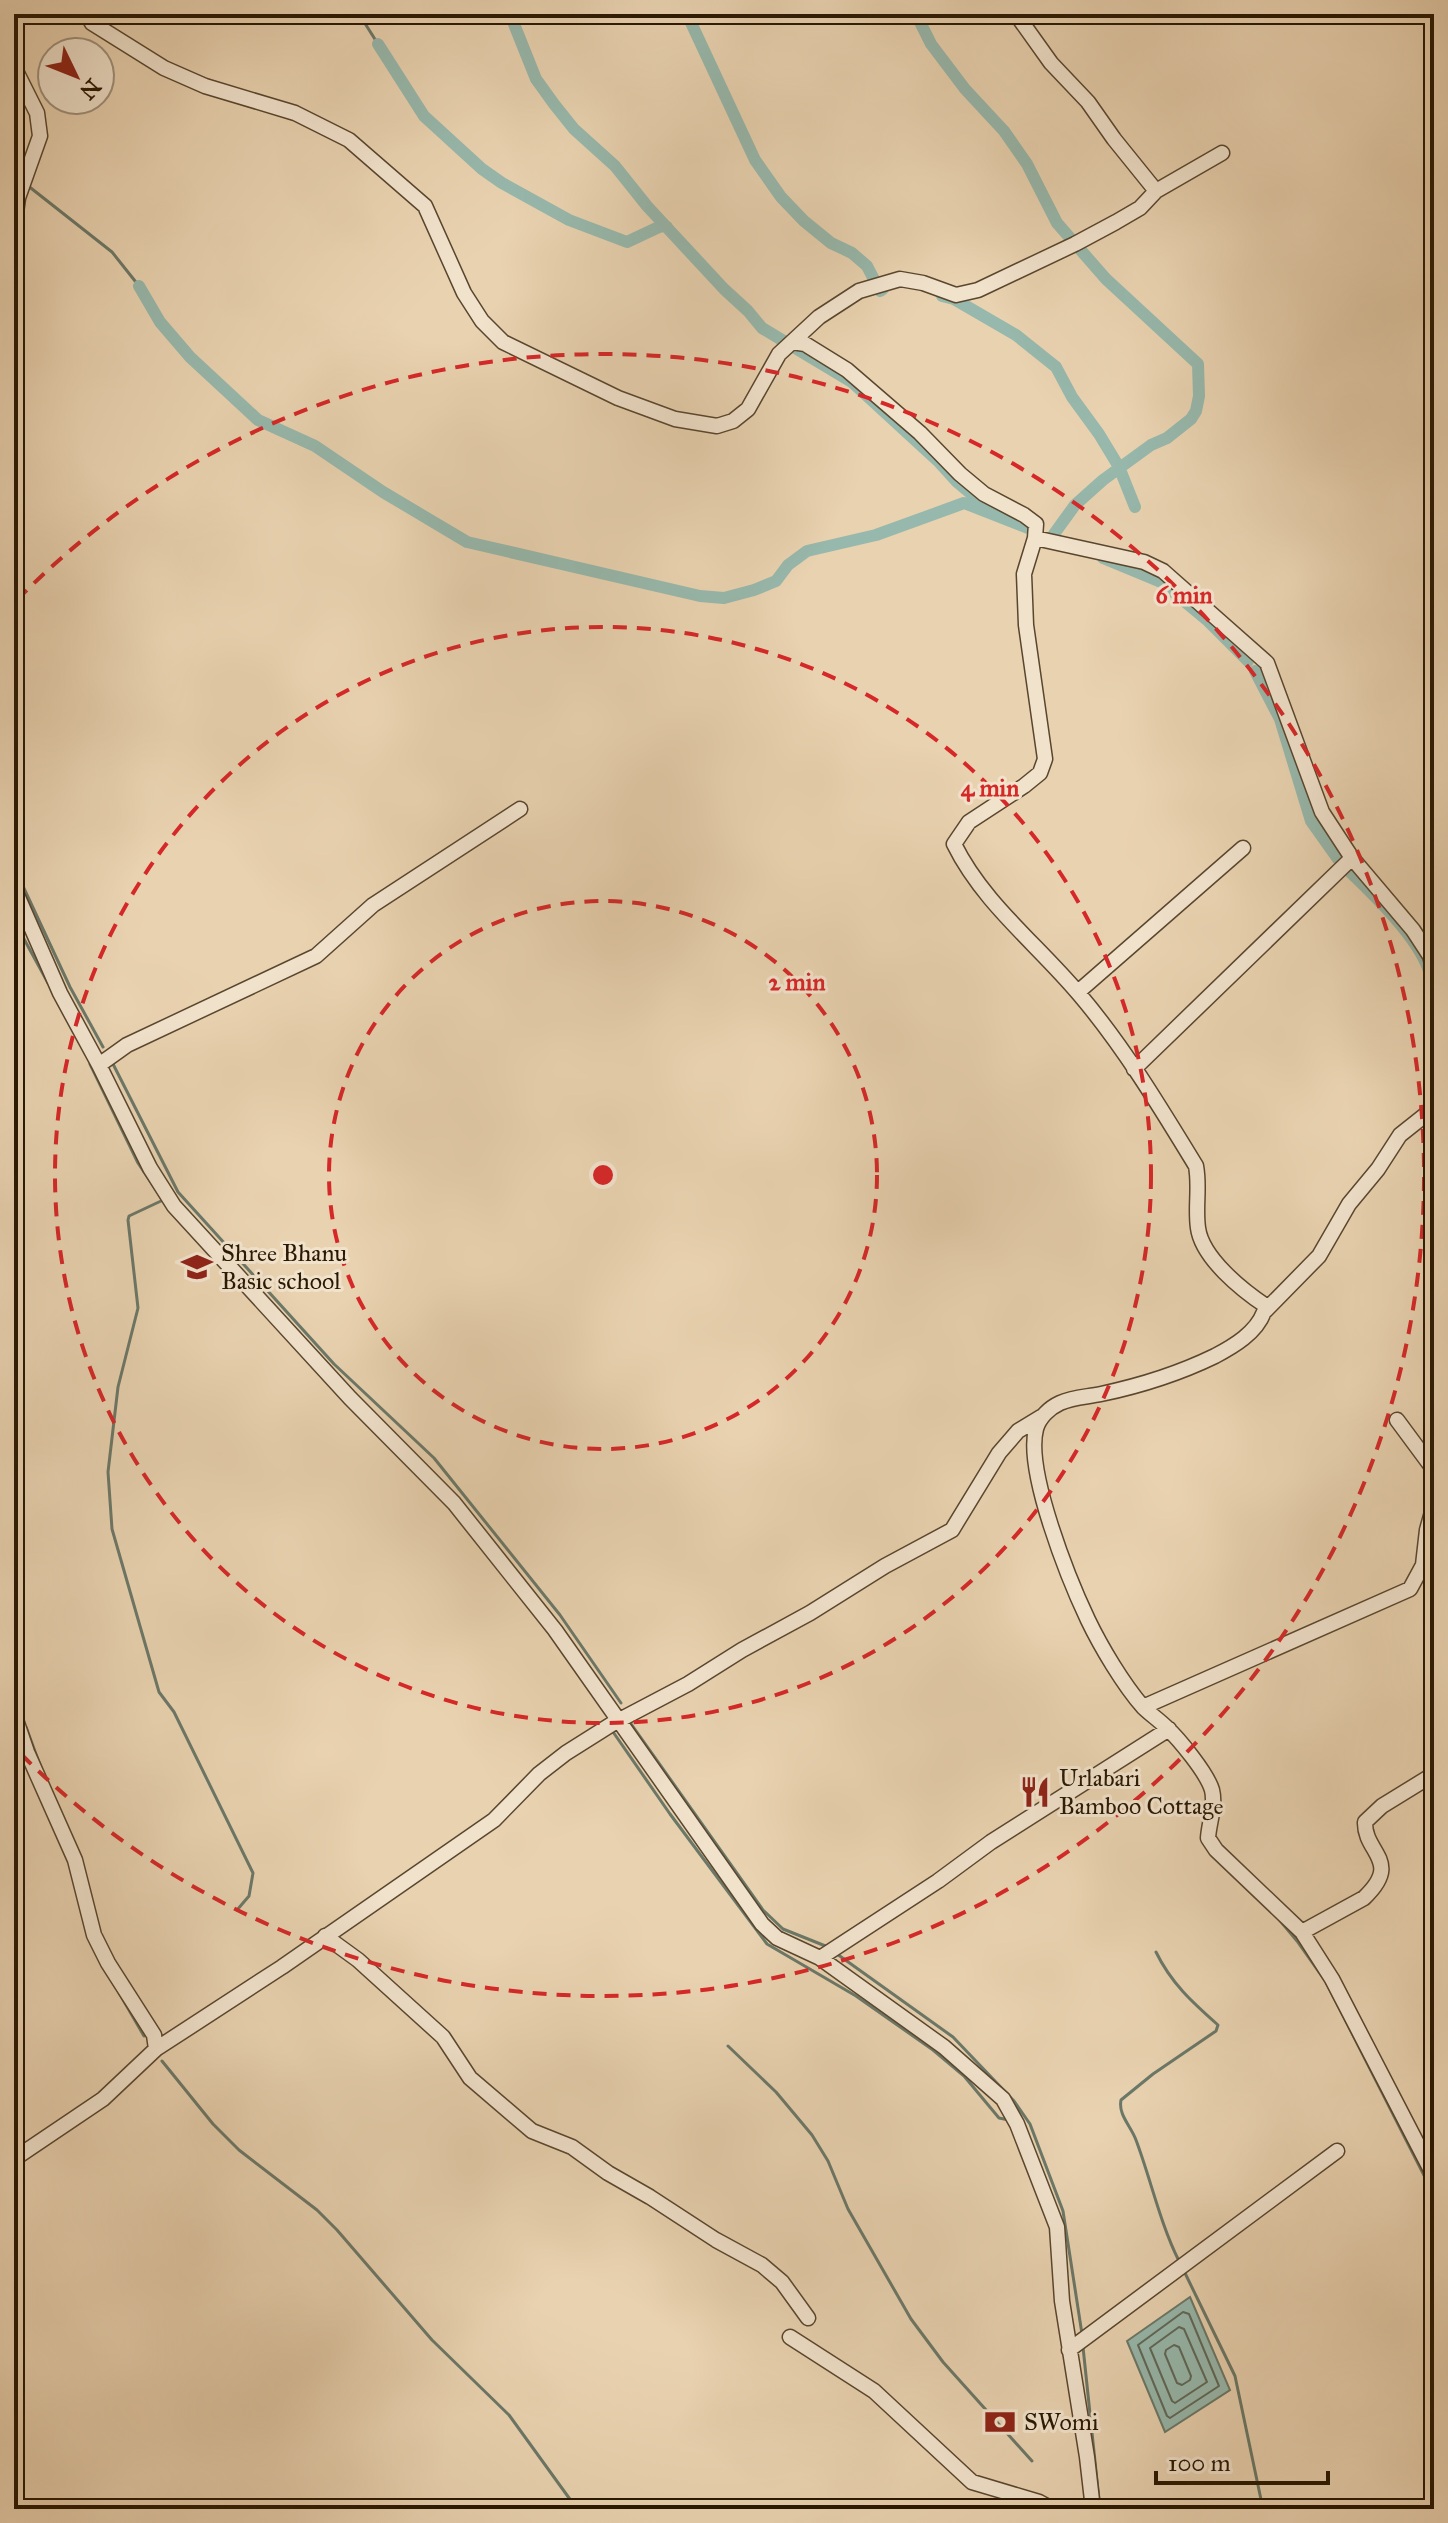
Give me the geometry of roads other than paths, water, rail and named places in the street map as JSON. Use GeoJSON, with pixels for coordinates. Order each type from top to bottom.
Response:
{"type":"FeatureCollection","features":[{"type":"Feature","properties":{"kind":"street"},"geometry":{"type":"LineString","coordinates":[[87,14],[92,23],[164,68],[205,86],[295,113],[349,140],[425,206],[464,293],[482,321],[503,342],[618,398],[675,419],[717,426],[733,421],[748,409],[779,354],[801,338],[830,309],[859,291],[900,279],[923,283],[956,295],[978,290],[1116,222],[1140,208],[1156,191],[1222,153]]}},
{"type":"Feature","properties":{"kind":"street"},"geometry":{"type":"LineString","coordinates":[[1016,14],[1051,63],[1088,102],[1156,191]]}},
{"type":"Feature","properties":{"kind":"street"},"geometry":{"type":"LineString","coordinates":[[14,67],[37,113],[40,136],[18,198],[14,227]]}},
{"type":"Feature","properties":{"kind":"street"},"geometry":{"type":"LineString","coordinates":[[14,2159],[103,2099],[156,2049],[282,1967],[494,1820],[566,1753],[952,1530],[999,1453],[1018,1431],[1057,1404],[1186,1369],[1232,1347],[1259,1323],[1264,1312],[1266,1306],[1220,1270],[1202,1245],[1198,1229],[1200,1183],[1196,1166],[1107,1028],[989,896],[954,844],[969,822],[1040,773],[1045,759],[1026,625],[1024,574],[1036,524],[984,494],[868,387],[801,338]]}},
{"type":"Feature","properties":{"kind":"street"},"geometry":{"type":"LineString","coordinates":[[1035,538],[1144,562],[1163,571],[1267,663],[1322,812],[1352,858],[1413,930],[1430,956],[1434,971]]}},
{"type":"Feature","properties":{"kind":"street"},"geometry":{"type":"LineString","coordinates":[[99,1065],[127,1045],[316,956],[373,905],[520,809]]}},
{"type":"Feature","properties":{"kind":"street"},"geometry":{"type":"LineString","coordinates":[[1078,992],[1243,848]]}},
{"type":"Feature","properties":{"kind":"street"},"geometry":{"type":"LineString","coordinates":[[1134,1069],[1352,858]]}},
{"type":"Feature","properties":{"kind":"street"},"geometry":{"type":"LineString","coordinates":[[14,888],[60,993],[150,1168],[174,1206],[350,1398],[454,1503],[524,1589],[620,1720],[762,1924],[777,1938],[820,1958],[944,2047],[1003,2099],[1026,2144],[1057,2227],[1062,2301],[1093,2509]]}},
{"type":"Feature","properties":{"kind":"street"},"geometry":{"type":"LineString","coordinates":[[1264,1312],[1319,1256],[1349,1204],[1378,1169],[1400,1135],[1434,1108]]}},
{"type":"Feature","properties":{"kind":"street"},"geometry":{"type":"LineString","coordinates":[[1041,1417],[1035,1431],[1036,1464],[1049,1516],[1069,1580],[1098,1640],[1143,1707],[1169,1729],[1207,1780],[1213,1803],[1208,1838],[1216,1850],[1302,1932],[1332,1979],[1360,2036],[1429,2149],[1434,2176]]}},
{"type":"Feature","properties":{"kind":"street"},"geometry":{"type":"LineString","coordinates":[[1397,1420],[1434,1470]]}},
{"type":"Feature","properties":{"kind":"street"},"geometry":{"type":"LineString","coordinates":[[1143,1707],[1410,1589],[1423,1565],[1434,1505]]}},
{"type":"Feature","properties":{"kind":"street"},"geometry":{"type":"LineString","coordinates":[[14,1714],[27,1752],[75,1860],[94,1935],[108,1963],[154,2035],[156,2049]]}},
{"type":"Feature","properties":{"kind":"street"},"geometry":{"type":"LineString","coordinates":[[820,1958],[938,1881],[991,1842],[1169,1729]]}},
{"type":"Feature","properties":{"kind":"street"},"geometry":{"type":"LineString","coordinates":[[1302,1932],[1364,1898],[1371,1891],[1378,1882],[1380,1857],[1365,1829],[1365,1822],[1382,1806],[1434,1774]]}},
{"type":"Feature","properties":{"kind":"street"},"geometry":{"type":"LineString","coordinates":[[325,1936],[358,1960],[443,2037],[470,2078],[532,2131],[572,2147],[608,2173],[762,2265],[782,2282],[808,2318]]}},
{"type":"Feature","properties":{"kind":"street"},"geometry":{"type":"LineString","coordinates":[[1069,2350],[1337,2151]]}},
{"type":"Feature","properties":{"kind":"street"},"geometry":{"type":"LineString","coordinates":[[790,2337],[887,2401],[972,2482],[1039,2502],[1052,2509]]}},
{"type":"Feature","properties":{"kind":"water"},"geometry":{"type":"Polygon","coordinates":[[[1190,2297],[1230,2390],[1165,2432],[1127,2341],[1190,2297]]]}},
{"type":"Feature","properties":{"kind":"waterway"},"geometry":{"type":"LineString","coordinates":[[359,14],[378,44]]}},
{"type":"Feature","properties":{"kind":"waterway"},"geometry":{"type":"LineString","coordinates":[[510,14],[536,79],[554,104],[574,129],[615,166],[647,206],[724,289],[762,328],[852,382],[987,507]]}},
{"type":"Feature","properties":{"kind":"waterway"},"geometry":{"type":"LineString","coordinates":[[687,14],[755,160],[781,197],[831,243],[852,253],[867,266],[880,291],[883,289]]}},
{"type":"Feature","properties":{"kind":"waterway"},"geometry":{"type":"LineString","coordinates":[[916,14],[931,44],[965,89],[1004,131],[1027,164],[1057,223],[1106,279],[1198,364],[1199,396],[1191,419],[1103,480],[1075,505],[1054,534]]}},
{"type":"Feature","properties":{"kind":"waterway"},"geometry":{"type":"LineString","coordinates":[[378,44],[424,116],[482,169],[502,183],[569,220],[627,242],[661,226],[667,227]]}},
{"type":"Feature","properties":{"kind":"waterway"},"geometry":{"type":"LineString","coordinates":[[14,174],[21,180]]}},
{"type":"Feature","properties":{"kind":"waterway"},"geometry":{"type":"LineString","coordinates":[[27,185],[112,252],[139,286]]}},
{"type":"Feature","properties":{"kind":"waterway"},"geometry":{"type":"LineString","coordinates":[[139,286],[160,322],[190,357],[258,420],[315,446],[383,492],[467,542],[700,596],[724,598],[776,581],[788,565],[807,551],[876,535],[964,503],[1028,528]]}},
{"type":"Feature","properties":{"kind":"waterway"},"geometry":{"type":"LineString","coordinates":[[942,296],[954,299],[1016,335],[1056,367],[1072,397],[1119,467],[1135,507]]}},
{"type":"Feature","properties":{"kind":"waterway"},"geometry":{"type":"LineString","coordinates":[[1103,558],[1161,582],[1208,621],[1248,661]]}},
{"type":"Feature","properties":{"kind":"waterway"},"geometry":{"type":"LineString","coordinates":[[1255,671],[1280,719],[1311,821],[1338,859]]}},
{"type":"Feature","properties":{"kind":"waterway"},"geometry":{"type":"LineString","coordinates":[[14,867],[70,987],[103,1047]]}},
{"type":"Feature","properties":{"kind":"waterway"},"geometry":{"type":"LineString","coordinates":[[1349,871],[1394,917],[1415,944],[1429,971],[1434,1002]]}},
{"type":"Feature","properties":{"kind":"waterway"},"geometry":{"type":"LineString","coordinates":[[18,928],[48,983]]}},
{"type":"Feature","properties":{"kind":"waterway"},"geometry":{"type":"LineString","coordinates":[[112,1062],[178,1192],[334,1364],[434,1458],[560,1615],[621,1703]]}},
{"type":"Feature","properties":{"kind":"waterway"},"geometry":{"type":"LineString","coordinates":[[90,1064],[138,1163],[168,1208]]}},
{"type":"Feature","properties":{"kind":"waterway"},"geometry":{"type":"LineString","coordinates":[[161,1201],[129,1216],[128,1220],[138,1308],[118,1387],[108,1472],[112,1529],[159,1692],[174,1712],[253,1873],[249,1896],[237,1910]]}},
{"type":"Feature","properties":{"kind":"waterway"},"geometry":{"type":"LineString","coordinates":[[14,1696],[20,1712]]}},
{"type":"Feature","properties":{"kind":"waterway"},"geometry":{"type":"LineString","coordinates":[[629,1721],[763,1910],[783,1929],[828,1947]]}},
{"type":"Feature","properties":{"kind":"waterway"},"geometry":{"type":"LineString","coordinates":[[26,1727],[40,1765]]}},
{"type":"Feature","properties":{"kind":"waterway"},"geometry":{"type":"LineString","coordinates":[[611,1729],[767,1944],[856,1996],[933,2050],[964,2076],[999,2118],[1009,2120]]}},
{"type":"Feature","properties":{"kind":"waterway"},"geometry":{"type":"LineString","coordinates":[[1277,1917],[1326,1982],[1434,2195]]}},
{"type":"Feature","properties":{"kind":"waterway"},"geometry":{"type":"LineString","coordinates":[[1156,1952],[1175,1983],[1218,2025],[1216,2031],[1121,2100],[1123,2116],[1136,2140],[1179,2261]]}},
{"type":"Feature","properties":{"kind":"waterway"},"geometry":{"type":"LineString","coordinates":[[837,1954],[953,2037],[1014,2101],[1030,2124],[1063,2211],[1082,2334]]}},
{"type":"Feature","properties":{"kind":"waterway"},"geometry":{"type":"LineString","coordinates":[[118,1991],[144,2036]]}},
{"type":"Feature","properties":{"kind":"waterway"},"geometry":{"type":"LineString","coordinates":[[728,2046],[776,2092],[812,2135],[828,2161],[848,2209],[911,2319],[943,2362],[1032,2461]]}},
{"type":"Feature","properties":{"kind":"waterway"},"geometry":{"type":"LineString","coordinates":[[162,2061],[213,2124],[239,2150],[317,2210],[432,2340],[509,2415],[577,2509]]}},
{"type":"Feature","properties":{"kind":"waterway"},"geometry":{"type":"LineString","coordinates":[[1184,2271],[1235,2376],[1263,2509]]}},
{"type":"Feature","properties":{"kind":"waterway"},"geometry":{"type":"LineString","coordinates":[[1083,2347],[1100,2509]]}},
{"type":"Feature","properties":{"kind":"place","name":"Shree Bhanu Basic school"},"geometry":{"type":"Point","coordinates":[197,1267]}},
{"type":"Feature","properties":{"kind":"place","name":"Urlabari Bamboo Cottage"},"geometry":{"type":"Point","coordinates":[1035,1792]}},
{"type":"Feature","properties":{"kind":"place","name":"SWomi"},"geometry":{"type":"Point","coordinates":[1000,2422]}}]}
